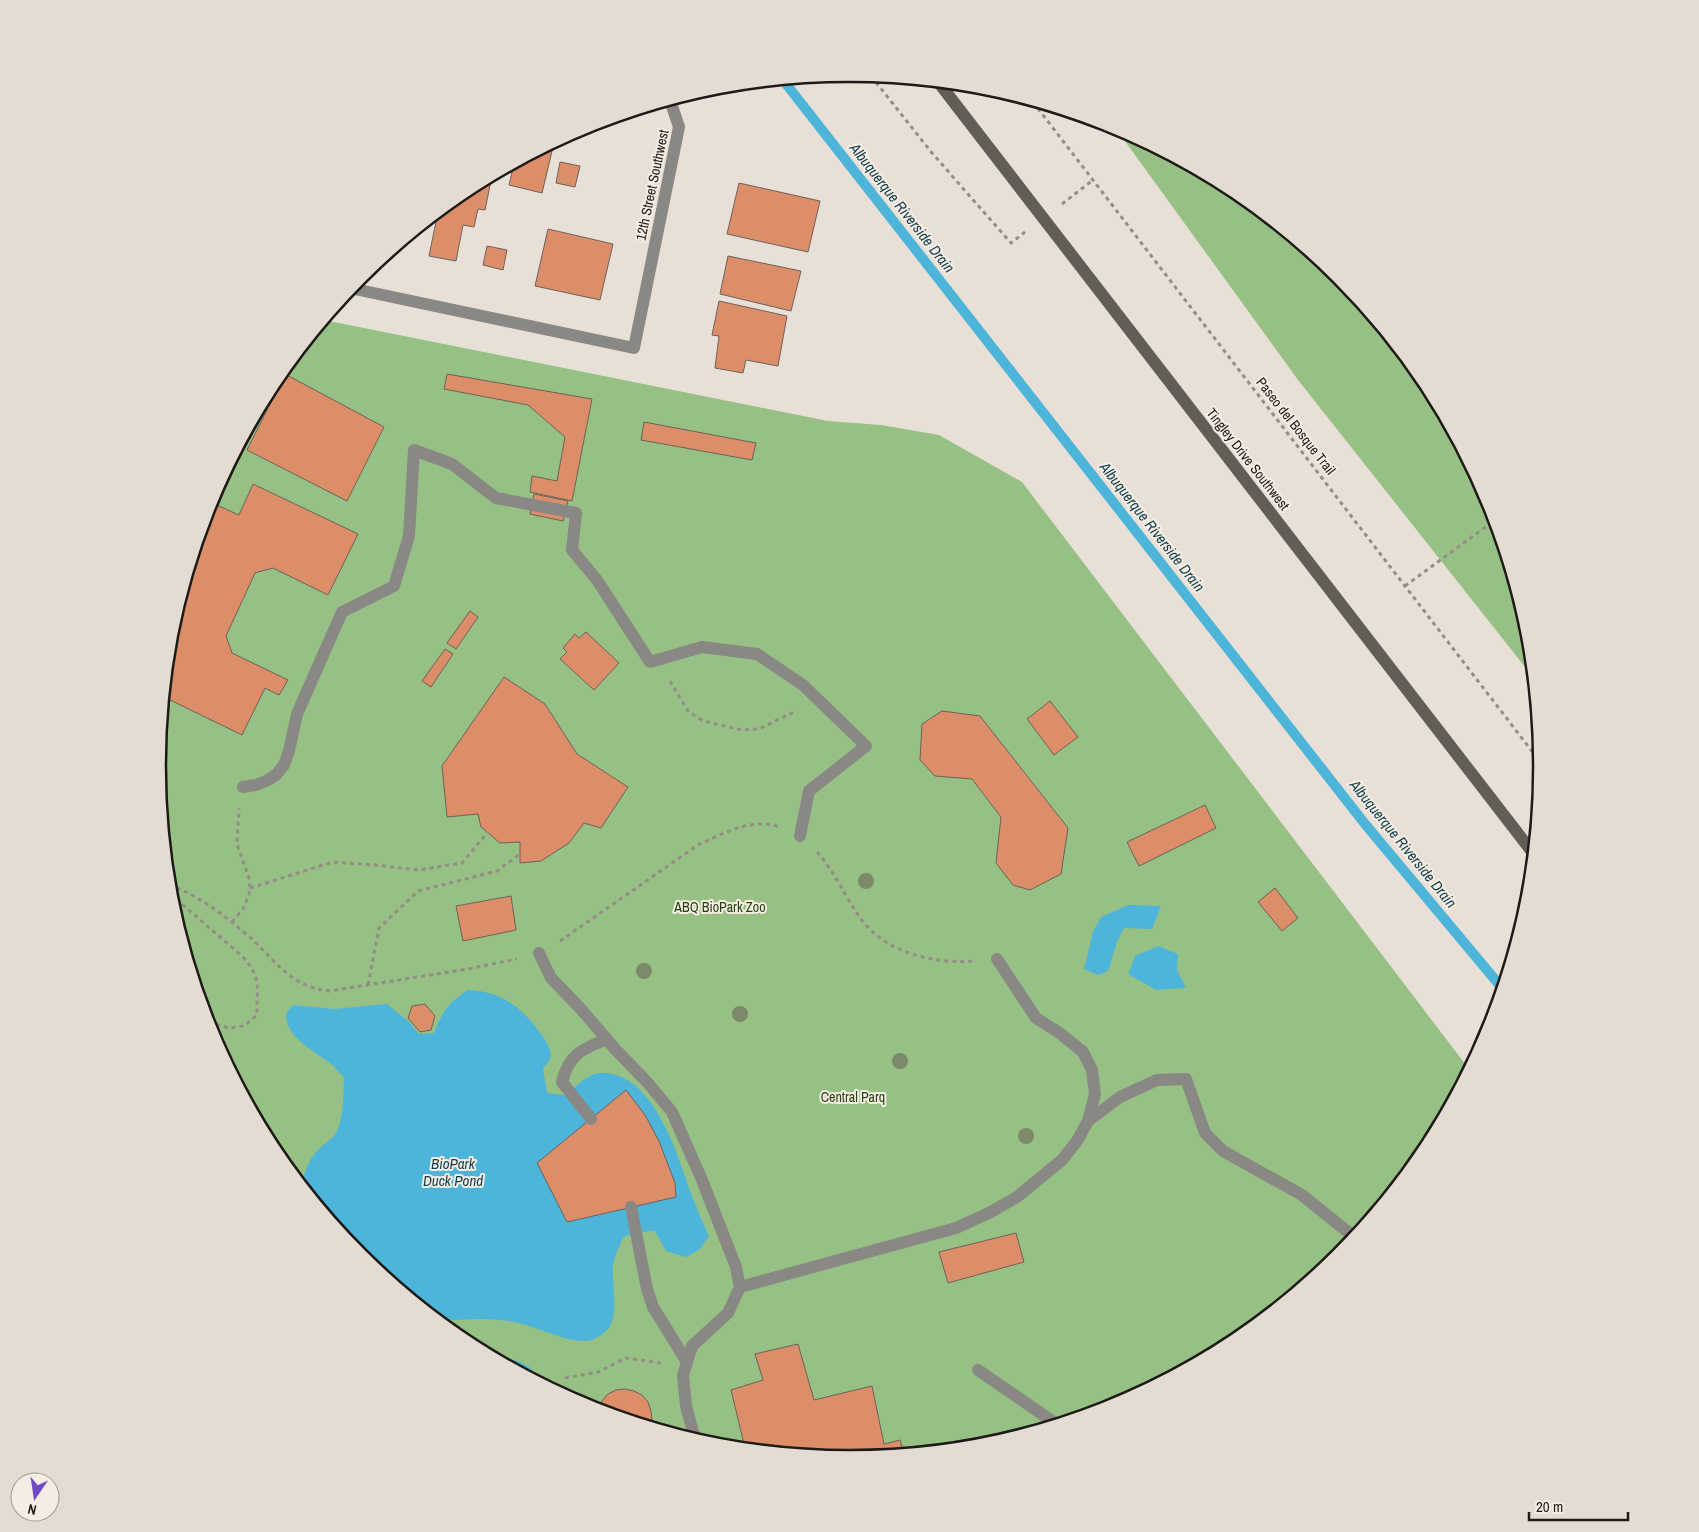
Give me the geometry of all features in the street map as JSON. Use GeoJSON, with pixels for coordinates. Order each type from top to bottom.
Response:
{"type":"FeatureCollection","features":[{"type":"Feature","properties":{"kind":"street","name":"Tingley Drive Southwest"},"geometry":{"type":"LineString","coordinates":[[944,89],[1528,846]]}},
{"type":"Feature","properties":{"kind":"street","name":"12th Street Southwest"},"geometry":{"type":"LineString","coordinates":[[359,290],[634,348],[679,127],[672,106]]}},
{"type":"Feature","properties":{"kind":"street"},"geometry":{"type":"LineString","coordinates":[[242,787],[266,781],[276,775],[284,765],[297,714],[342,612],[394,586],[409,536],[414,450],[452,464],[496,498],[576,512],[572,550],[596,580],[650,662],[702,648],[758,654],[803,686],[866,746],[809,791],[800,836]]}},
{"type":"Feature","properties":{"kind":"street"},"geometry":{"type":"LineString","coordinates":[[539,953],[551,978],[647,1082],[672,1112],[702,1180],[736,1268],[740,1288],[728,1313],[692,1346],[683,1375],[686,1406],[693,1431]]}},
{"type":"Feature","properties":{"kind":"street"},"geometry":{"type":"LineString","coordinates":[[740,1288],[956,1228],[1017,1197],[1062,1160],[1077,1141],[1088,1121],[1095,1094],[1092,1070],[1083,1052],[1036,1018],[997,959]]}},
{"type":"Feature","properties":{"kind":"street"},"geometry":{"type":"LineString","coordinates":[[591,1119],[567,1091],[562,1082],[566,1068],[573,1056],[588,1046],[607,1039]]}},
{"type":"Feature","properties":{"kind":"street"},"geometry":{"type":"LineString","coordinates":[[1088,1121],[1120,1097],[1157,1080],[1186,1079],[1205,1133],[1223,1151],[1302,1195],[1348,1233]]}},
{"type":"Feature","properties":{"kind":"street"},"geometry":{"type":"LineString","coordinates":[[631,1207],[647,1289],[653,1307],[687,1362]]}},
{"type":"Feature","properties":{"kind":"street"},"geometry":{"type":"LineString","coordinates":[[978,1370],[1048,1419]]}},
{"type":"Feature","properties":{"kind":"path"},"geometry":{"type":"LineString","coordinates":[[877,83],[932,153],[1011,243],[1093,180]]}},
{"type":"Feature","properties":{"kind":"path","name":"Paseo del Bosque Trail"},"geometry":{"type":"LineString","coordinates":[[1039,110],[1533,751]]}},
{"type":"Feature","properties":{"kind":"path"},"geometry":{"type":"LineString","coordinates":[[1405,586],[1489,525]]}},
{"type":"Feature","properties":{"kind":"path"},"geometry":{"type":"LineString","coordinates":[[660,659],[667,676],[688,711],[703,721],[742,730],[759,729],[796,711],[811,694]]}},
{"type":"Feature","properties":{"kind":"path"},"geometry":{"type":"LineString","coordinates":[[232,922],[243,909],[250,888],[250,881],[237,844],[236,831],[242,787]]}},
{"type":"Feature","properties":{"kind":"path"},"geometry":{"type":"LineString","coordinates":[[177,888],[204,900],[232,922],[294,980],[306,986],[330,991],[468,969],[539,953],[557,943],[698,845],[721,835],[757,824],[774,825],[800,836],[823,859],[860,919],[874,934],[889,944],[919,956],[941,960],[962,962],[997,959]]}},
{"type":"Feature","properties":{"kind":"path"},"geometry":{"type":"LineString","coordinates":[[250,888],[333,862],[418,870],[462,863],[488,832]]}},
{"type":"Feature","properties":{"kind":"path"},"geometry":{"type":"LineString","coordinates":[[368,985],[379,928],[418,891],[497,871],[520,854]]}},
{"type":"Feature","properties":{"kind":"path"},"geometry":{"type":"LineString","coordinates":[[180,902],[242,956],[251,966],[256,977],[259,988],[257,1014],[244,1026],[229,1028],[217,1025]]}},
{"type":"Feature","properties":{"kind":"path"},"geometry":{"type":"LineString","coordinates":[[565,1378],[598,1372],[626,1358],[661,1363],[683,1375]]}},
{"type":"Feature","properties":{"kind":"green space"},"geometry":{"type":"Polygon","coordinates":[[[1125,141],[1191,174],[1266,224],[1333,283],[1392,350],[1418,386],[1441,424],[1463,464],[1481,504],[1497,546],[1510,589],[1525,668],[1298,380],[1125,141]]]}},
{"type":"Feature","properties":{"kind":"green space","name":"ABQ BioPark Zoo"},"geometry":{"type":"Polygon","coordinates":[[[331,321],[828,421],[881,425],[939,435],[1022,482],[1465,1064],[1441,1108],[1418,1146],[1363,1217],[1300,1280],[1266,1308],[1191,1358],[1152,1379],[1069,1413],[1026,1426],[939,1444],[894,1448],[850,1450],[760,1444],[673,1426],[630,1413],[547,1379],[508,1358],[433,1308],[399,1280],[366,1249],[307,1182],[281,1146],[236,1068],[202,986],[189,943],[179,899],[167,811],[167,721],[172,677],[189,589],[202,546],[236,464],[258,424],[281,386],[331,321]]]}},
{"type":"Feature","properties":{"kind":"water"},"geometry":{"type":"Polygon","coordinates":[[[1128,905],[1161,906],[1152,929],[1124,928],[1117,942],[1108,971],[1098,975],[1084,969],[1093,932],[1101,917],[1128,905]]]}},
{"type":"Feature","properties":{"kind":"water"},"geometry":{"type":"Polygon","coordinates":[[[1158,946],[1178,954],[1177,970],[1186,988],[1156,990],[1128,974],[1135,956],[1158,946]]]}},
{"type":"Feature","properties":{"kind":"water","name":"BioPark Duck Pond"},"geometry":{"type":"Polygon","coordinates":[[[468,990],[480,991],[501,998],[527,1016],[547,1043],[550,1052],[549,1060],[543,1068],[547,1093],[565,1095],[590,1076],[600,1073],[619,1076],[635,1085],[648,1099],[660,1117],[678,1157],[709,1236],[699,1250],[686,1257],[666,1251],[655,1231],[640,1232],[623,1237],[613,1266],[614,1313],[612,1320],[606,1331],[592,1340],[568,1339],[509,1321],[489,1319],[451,1320],[399,1280],[366,1249],[336,1217],[304,1178],[309,1162],[337,1131],[342,1112],[344,1077],[330,1063],[295,1037],[290,1030],[286,1014],[293,1005],[334,1009],[387,1004],[409,1022],[419,1034],[434,1033],[440,1018],[456,999],[468,990]]]}},
{"type":"Feature","properties":{"kind":"water"},"geometry":{"type":"Polygon","coordinates":[[[511,1359],[523,1364],[533,1371],[511,1359]]]}},
{"type":"Feature","properties":{"kind":"building"},"geometry":{"type":"Polygon","coordinates":[[[552,151],[542,193],[509,185],[512,172],[552,151]]]}},
{"type":"Feature","properties":{"kind":"building"},"geometry":{"type":"Polygon","coordinates":[[[560,162],[580,166],[575,187],[556,183],[560,162]]]}},
{"type":"Feature","properties":{"kind":"building"},"geometry":{"type":"Polygon","coordinates":[[[739,183],[820,201],[808,252],[727,234],[739,183]]]}},
{"type":"Feature","properties":{"kind":"building"},"geometry":{"type":"Polygon","coordinates":[[[490,185],[485,210],[478,209],[474,227],[463,225],[456,261],[429,256],[436,222],[490,185]]]}},
{"type":"Feature","properties":{"kind":"building"},"geometry":{"type":"Polygon","coordinates":[[[548,229],[613,244],[600,300],[535,286],[548,229]]]}},
{"type":"Feature","properties":{"kind":"building"},"geometry":{"type":"Polygon","coordinates":[[[487,246],[507,250],[503,270],[483,265],[487,246]]]}},
{"type":"Feature","properties":{"kind":"building"},"geometry":{"type":"Polygon","coordinates":[[[728,256],[801,271],[791,311],[720,294],[728,256]]]}},
{"type":"Feature","properties":{"kind":"building"},"geometry":{"type":"Polygon","coordinates":[[[719,301],[787,316],[778,366],[746,360],[743,373],[715,368],[719,336],[712,335],[719,301]]]}},
{"type":"Feature","properties":{"kind":"building"},"geometry":{"type":"Polygon","coordinates":[[[447,374],[592,399],[572,501],[530,492],[532,476],[557,481],[565,437],[528,405],[444,389],[447,374]]]}},
{"type":"Feature","properties":{"kind":"building"},"geometry":{"type":"Polygon","coordinates":[[[288,376],[384,427],[347,501],[247,450],[270,405],[288,376]]]}},
{"type":"Feature","properties":{"kind":"building"},"geometry":{"type":"Polygon","coordinates":[[[644,422],[756,443],[752,460],[641,440],[644,422]]]}},
{"type":"Feature","properties":{"kind":"building"},"geometry":{"type":"Polygon","coordinates":[[[253,484],[358,534],[328,595],[273,568],[255,573],[226,636],[232,653],[288,680],[279,695],[265,688],[242,735],[169,700],[179,633],[189,589],[202,546],[217,505],[239,515],[253,484]]]}},
{"type":"Feature","properties":{"kind":"building"},"geometry":{"type":"Polygon","coordinates":[[[534,494],[568,501],[563,521],[530,514],[534,494]]]}},
{"type":"Feature","properties":{"kind":"building"},"geometry":{"type":"Polygon","coordinates":[[[470,611],[478,617],[456,649],[447,643],[470,611]]]}},
{"type":"Feature","properties":{"kind":"building"},"geometry":{"type":"Polygon","coordinates":[[[586,632],[619,663],[594,690],[560,659],[567,652],[563,648],[575,634],[579,638],[586,632]]]}},
{"type":"Feature","properties":{"kind":"building"},"geometry":{"type":"Polygon","coordinates":[[[445,649],[453,654],[431,687],[422,681],[445,649]]]}},
{"type":"Feature","properties":{"kind":"building"},"geometry":{"type":"Polygon","coordinates":[[[504,677],[545,704],[577,754],[628,787],[601,828],[584,823],[569,843],[541,861],[520,863],[520,842],[500,843],[481,827],[478,814],[447,817],[442,766],[504,677]]]}},
{"type":"Feature","properties":{"kind":"building"},"geometry":{"type":"Polygon","coordinates":[[[1050,701],[1078,737],[1054,755],[1027,719],[1050,701]]]}},
{"type":"Feature","properties":{"kind":"building"},"geometry":{"type":"Polygon","coordinates":[[[942,711],[980,716],[1068,828],[1061,874],[1030,890],[1013,885],[996,863],[1001,817],[972,779],[935,776],[920,760],[922,724],[942,711]]]}},
{"type":"Feature","properties":{"kind":"building"},"geometry":{"type":"Polygon","coordinates":[[[1205,805],[1216,828],[1139,866],[1127,842],[1205,805]]]}},
{"type":"Feature","properties":{"kind":"building"},"geometry":{"type":"Polygon","coordinates":[[[1275,888],[1298,918],[1282,931],[1258,902],[1275,888]]]}},
{"type":"Feature","properties":{"kind":"building"},"geometry":{"type":"Polygon","coordinates":[[[511,896],[516,930],[463,941],[456,906],[511,896]]]}},
{"type":"Feature","properties":{"kind":"building"},"geometry":{"type":"Polygon","coordinates":[[[425,1004],[435,1016],[431,1030],[420,1032],[408,1018],[412,1006],[425,1004]]]}},
{"type":"Feature","properties":{"kind":"building"},"geometry":{"type":"Polygon","coordinates":[[[626,1090],[645,1115],[659,1141],[675,1183],[676,1197],[567,1222],[537,1163],[626,1090]]]}},
{"type":"Feature","properties":{"kind":"building"},"geometry":{"type":"Polygon","coordinates":[[[1016,1233],[1024,1262],[948,1283],[939,1252],[1016,1233]]]}},
{"type":"Feature","properties":{"kind":"building"},"geometry":{"type":"Polygon","coordinates":[[[798,1344],[814,1400],[872,1386],[884,1444],[900,1440],[902,1447],[850,1450],[805,1448],[743,1441],[731,1390],[763,1380],[755,1354],[798,1344]]]}},
{"type":"Feature","properties":{"kind":"building"},"geometry":{"type":"Polygon","coordinates":[[[625,1389],[642,1395],[648,1402],[652,1420],[601,1402],[608,1394],[616,1390],[625,1389]]]}},
{"type":"Feature","properties":{"kind":"waterway","name":"Albuquerque Riverside Drain"},"geometry":{"type":"LineString","coordinates":[[787,86],[1365,824],[1498,983]]}},
{"type":"Feature","properties":{"kind":"park label","name":"Central Parq"},"geometry":{"type":"Point","coordinates":[853,1097]}}]}
